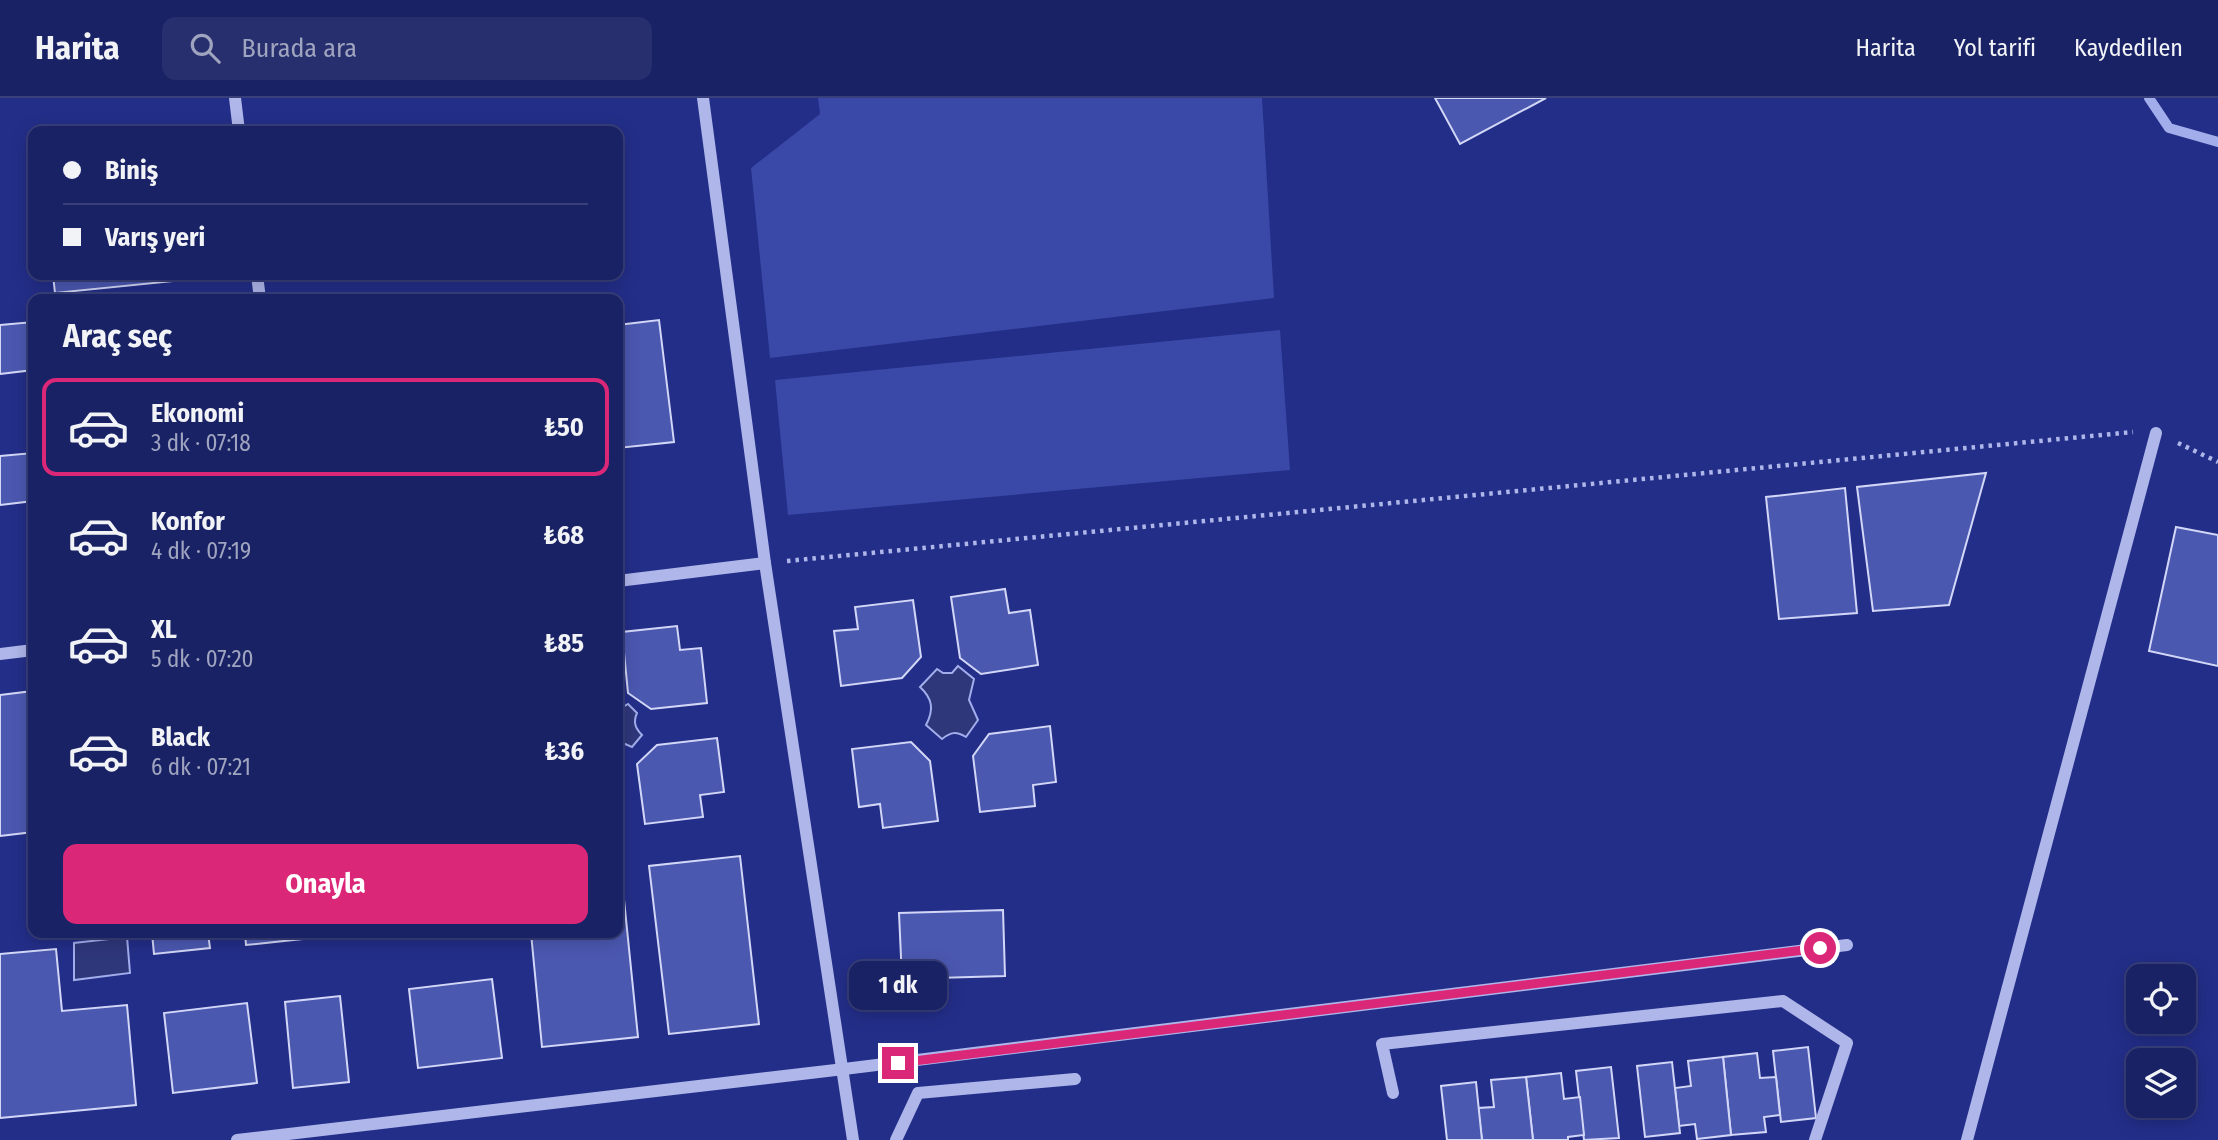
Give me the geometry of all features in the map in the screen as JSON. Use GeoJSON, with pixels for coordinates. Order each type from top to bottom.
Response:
{"type":"FeatureCollection","features":[{"type":"Feature","properties":{"kind":"street"},"geometry":{"type":"LineString","coordinates":[[234,98],[238,126]]}},
{"type":"Feature","properties":{"kind":"street"},"geometry":{"type":"LineString","coordinates":[[703,98],[765,563],[853,1140]]}},
{"type":"Feature","properties":{"kind":"street"},"geometry":{"type":"LineString","coordinates":[[1967,1140],[2156,433]]}},
{"type":"Feature","properties":{"kind":"street"},"geometry":{"type":"LineString","coordinates":[[623,580],[765,563]]}},
{"type":"Feature","properties":{"kind":"street"},"geometry":{"type":"LineString","coordinates":[[0,653],[28,650]]}},
{"type":"Feature","properties":{"kind":"street"},"geometry":{"type":"LineString","coordinates":[[237,1140],[844,1069],[1847,945]]}},
{"type":"Feature","properties":{"kind":"street"},"geometry":{"type":"LineString","coordinates":[[1393,1093],[1382,1044],[1783,1001],[1847,1043],[1815,1140]]}},
{"type":"Feature","properties":{"kind":"street"},"geometry":{"type":"LineString","coordinates":[[896,1140],[918,1093],[1075,1079]]}},
{"type":"Feature","properties":{"kind":"path"},"geometry":{"type":"LineString","coordinates":[[765,563],[2150,430],[2218,462]]}},
{"type":"Feature","properties":{"kind":"shaded area"},"geometry":{"type":"Polygon","coordinates":[[[818,98],[1262,98],[1274,298],[770,358],[751,168],[820,114],[818,98]]]}},
{"type":"Feature","properties":{"kind":"shaded area"},"geometry":{"type":"Polygon","coordinates":[[[1280,330],[1290,470],[788,515],[775,380],[1280,330]]]}},
{"type":"Feature","properties":{"kind":"shaded area"},"geometry":{"type":"Polygon","coordinates":[[[958,666],[974,679],[969,700],[978,720],[966,737],[954,733],[942,739],[926,725],[931,705],[928,696],[920,687],[937,669],[943,673],[952,673],[958,666]]]}},
{"type":"Feature","properties":{"kind":"shaded area"},"geometry":{"type":"Polygon","coordinates":[[[628,704],[637,713],[635,725],[642,735],[632,747],[623,743],[623,707],[628,704]]]}},
{"type":"Feature","properties":{"kind":"shaded area"},"geometry":{"type":"Polygon","coordinates":[[[127,938],[130,973],[74,980],[74,943],[127,938]]]}},
{"type":"Feature","properties":{"kind":"building"},"geometry":{"type":"Polygon","coordinates":[[[1435,98],[1546,98],[1460,144],[1435,98]]]}},
{"type":"Feature","properties":{"kind":"building"},"geometry":{"type":"Polygon","coordinates":[[[54,280],[184,280],[55,293],[54,280]]]}},
{"type":"Feature","properties":{"kind":"building"},"geometry":{"type":"Polygon","coordinates":[[[659,320],[674,442],[623,447],[623,324],[659,320]]]}},
{"type":"Feature","properties":{"kind":"building"},"geometry":{"type":"Polygon","coordinates":[[[28,322],[28,371],[0,374],[0,325],[28,322]]]}},
{"type":"Feature","properties":{"kind":"building"},"geometry":{"type":"Polygon","coordinates":[[[28,453],[28,502],[0,505],[0,456],[28,453]]]}},
{"type":"Feature","properties":{"kind":"building"},"geometry":{"type":"Polygon","coordinates":[[[1986,473],[1949,605],[1873,611],[1857,487],[1986,473]]]}},
{"type":"Feature","properties":{"kind":"building"},"geometry":{"type":"Polygon","coordinates":[[[1845,488],[1857,613],[1779,619],[1766,497],[1845,488]]]}},
{"type":"Feature","properties":{"kind":"building"},"geometry":{"type":"Polygon","coordinates":[[[2176,527],[2218,535],[2218,666],[2149,651],[2176,527]]]}},
{"type":"Feature","properties":{"kind":"building"},"geometry":{"type":"Polygon","coordinates":[[[1005,589],[1009,613],[1030,610],[1038,665],[981,674],[960,658],[951,597],[1005,589]]]}},
{"type":"Feature","properties":{"kind":"building"},"geometry":{"type":"Polygon","coordinates":[[[913,600],[921,657],[902,678],[841,686],[834,631],[858,629],[855,607],[913,600]]]}},
{"type":"Feature","properties":{"kind":"building"},"geometry":{"type":"Polygon","coordinates":[[[677,626],[680,650],[701,648],[707,703],[651,709],[628,693],[623,632],[677,626]]]}},
{"type":"Feature","properties":{"kind":"building"},"geometry":{"type":"Polygon","coordinates":[[[28,692],[28,833],[0,836],[0,695],[28,692]]]}},
{"type":"Feature","properties":{"kind":"building"},"geometry":{"type":"Polygon","coordinates":[[[1050,726],[1056,782],[1033,785],[1035,806],[980,812],[973,756],[989,734],[1050,726]]]}},
{"type":"Feature","properties":{"kind":"building"},"geometry":{"type":"Polygon","coordinates":[[[717,738],[724,792],[700,795],[703,817],[645,824],[637,764],[657,745],[717,738]]]}},
{"type":"Feature","properties":{"kind":"building"},"geometry":{"type":"Polygon","coordinates":[[[911,742],[930,761],[938,821],[883,828],[880,804],[859,807],[852,749],[911,742]]]}},
{"type":"Feature","properties":{"kind":"building"},"geometry":{"type":"Polygon","coordinates":[[[740,856],[759,1024],[669,1034],[649,866],[740,856]]]}},
{"type":"Feature","properties":{"kind":"building"},"geometry":{"type":"Polygon","coordinates":[[[623,890],[638,1037],[542,1047],[531,938],[623,938],[623,890]]]}},
{"type":"Feature","properties":{"kind":"building"},"geometry":{"type":"Polygon","coordinates":[[[1003,910],[1005,976],[902,979],[899,913],[1003,910]]]}},
{"type":"Feature","properties":{"kind":"building"},"geometry":{"type":"Polygon","coordinates":[[[152,938],[209,938],[210,948],[154,954],[152,938]]]}},
{"type":"Feature","properties":{"kind":"building"},"geometry":{"type":"Polygon","coordinates":[[[245,938],[302,939],[246,945],[245,938]]]}},
{"type":"Feature","properties":{"kind":"building"},"geometry":{"type":"Polygon","coordinates":[[[56,949],[62,1011],[127,1005],[136,1105],[0,1118],[0,954],[56,949]]]}},
{"type":"Feature","properties":{"kind":"building"},"geometry":{"type":"Polygon","coordinates":[[[492,979],[502,1058],[418,1068],[409,989],[492,979]]]}},
{"type":"Feature","properties":{"kind":"building"},"geometry":{"type":"Polygon","coordinates":[[[340,996],[349,1082],[293,1088],[285,1002],[340,996]]]}},
{"type":"Feature","properties":{"kind":"building"},"geometry":{"type":"Polygon","coordinates":[[[247,1003],[257,1083],[173,1093],[164,1013],[247,1003]]]}},
{"type":"Feature","properties":{"kind":"building"},"geometry":{"type":"Polygon","coordinates":[[[1808,1047],[1816,1118],[1781,1122],[1773,1051],[1808,1047]]]}},
{"type":"Feature","properties":{"kind":"building"},"geometry":{"type":"Polygon","coordinates":[[[1757,1053],[1760,1078],[1776,1077],[1780,1115],[1764,1117],[1766,1132],[1731,1135],[1723,1057],[1757,1053]]]}},
{"type":"Feature","properties":{"kind":"building"},"geometry":{"type":"Polygon","coordinates":[[[1723,1057],[1731,1135],[1697,1139],[1695,1124],[1679,1126],[1675,1088],[1691,1086],[1688,1061],[1723,1057]]]}},
{"type":"Feature","properties":{"kind":"building"},"geometry":{"type":"Polygon","coordinates":[[[1672,1062],[1680,1133],[1645,1137],[1637,1066],[1672,1062]]]}},
{"type":"Feature","properties":{"kind":"building"},"geometry":{"type":"Polygon","coordinates":[[[1611,1067],[1619,1138],[1584,1140],[1576,1071],[1611,1067]]]}},
{"type":"Feature","properties":{"kind":"building"},"geometry":{"type":"Polygon","coordinates":[[[1561,1073],[1564,1099],[1580,1097],[1584,1135],[1568,1137],[1568,1140],[1533,1140],[1526,1077],[1561,1073]]]}},
{"type":"Feature","properties":{"kind":"building"},"geometry":{"type":"Polygon","coordinates":[[[1526,1077],[1533,1140],[1482,1140],[1478,1108],[1494,1107],[1491,1080],[1526,1077]]]}},
{"type":"Feature","properties":{"kind":"building"},"geometry":{"type":"Polygon","coordinates":[[[1476,1082],[1482,1140],[1447,1140],[1441,1086],[1476,1082]]]}},
{"type":"Feature","properties":{"kind":"waterway"},"geometry":{"type":"LineString","coordinates":[[2149,98],[2169,128],[2218,142]]}},
{"type":"Feature","properties":{"kind":"route"},"geometry":{"type":"LineString","coordinates":[[898,1063],[1820,948]]}}]}
